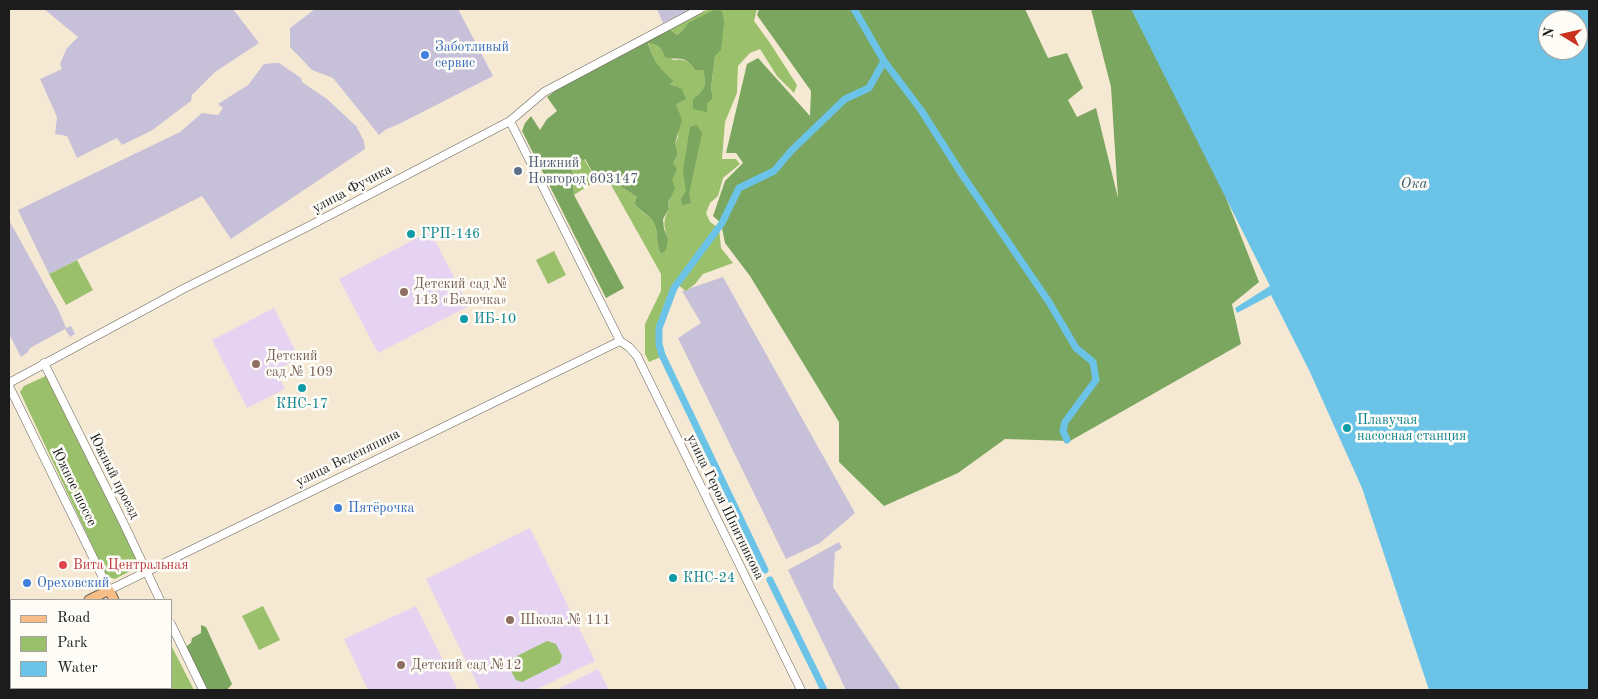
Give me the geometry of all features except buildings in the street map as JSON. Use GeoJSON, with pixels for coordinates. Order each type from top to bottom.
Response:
{"type":"FeatureCollection","features":[{"type":"Feature","properties":{"kind":"main road","name":"улица Веденяпина"},"geometry":{"type":"LineString","coordinates":[[92,599],[109,590]]}},
{"type":"Feature","properties":{"kind":"main road","name":"Южное шоссе"},"geometry":{"type":"LineString","coordinates":[[109,590],[114,599]]}},
{"type":"Feature","properties":{"kind":"street","name":"улица Фучика"},"geometry":{"type":"LineString","coordinates":[[9,384],[183,289],[309,226],[510,121],[544,92],[700,9]]}},
{"type":"Feature","properties":{"kind":"street"},"geometry":{"type":"LineString","coordinates":[[510,121],[620,341]]}},
{"type":"Feature","properties":{"kind":"street","name":"улица Веденяпина"},"geometry":{"type":"LineString","coordinates":[[109,590],[620,341]]}},
{"type":"Feature","properties":{"kind":"street","name":"улица Героя Шнитникова"},"geometry":{"type":"LineString","coordinates":[[620,341],[637,356],[801,690]]}},
{"type":"Feature","properties":{"kind":"street","name":"Южный проезд"},"geometry":{"type":"LineString","coordinates":[[44,364],[160,599]]}},
{"type":"Feature","properties":{"kind":"street","name":"Южное шоссе"},"geometry":{"type":"LineString","coordinates":[[9,384],[109,590]]}},
{"type":"Feature","properties":{"kind":"street"},"geometry":{"type":"LineString","coordinates":[[172,626],[204,690]]}},
{"type":"Feature","properties":{"kind":"shaded area"},"geometry":{"type":"Polygon","coordinates":[[[44,9],[233,9],[259,43],[215,72],[192,95],[191,101],[151,131],[122,145],[117,138],[77,158],[67,136],[55,134],[57,117],[40,79],[62,69],[60,64],[67,48],[78,37],[44,9]]]}},
{"type":"Feature","properties":{"kind":"shaded area"},"geometry":{"type":"Polygon","coordinates":[[[315,9],[458,9],[493,76],[385,130],[379,135],[333,78],[312,70],[290,47],[290,28],[315,9]]]}},
{"type":"Feature","properties":{"kind":"shaded area"},"geometry":{"type":"Polygon","coordinates":[[[657,9],[692,9],[663,23],[657,9]]]}},
{"type":"Feature","properties":{"kind":"shaded area"},"geometry":{"type":"Polygon","coordinates":[[[279,63],[327,99],[356,126],[364,141],[365,149],[231,239],[202,196],[49,274],[18,210],[180,132],[202,113],[218,115],[223,108],[218,104],[248,85],[264,64],[279,63]]]}},
{"type":"Feature","properties":{"kind":"shaded area"},"geometry":{"type":"Polygon","coordinates":[[[9,220],[58,309],[66,328],[71,326],[75,334],[70,337],[65,329],[30,348],[21,357],[9,334],[9,220]]]}},
{"type":"Feature","properties":{"kind":"shaded area","name":"Детский сад № 113 «Белочка»"},"geometry":{"type":"Polygon","coordinates":[[[430,231],[469,306],[378,353],[339,279],[430,231]]]}},
{"type":"Feature","properties":{"kind":"shaded area"},"geometry":{"type":"Polygon","coordinates":[[[723,277],[855,513],[820,543],[786,559],[678,338],[701,323],[682,291],[723,277]]]}},
{"type":"Feature","properties":{"kind":"shaded area","name":"Детский сад № 109"},"geometry":{"type":"Polygon","coordinates":[[[274,308],[299,358],[276,370],[285,389],[247,408],[212,340],[274,308]]]}},
{"type":"Feature","properties":{"kind":"shaded area","name":"Школа № 111"},"geometry":{"type":"Polygon","coordinates":[[[530,528],[595,661],[535,690],[480,690],[426,579],[530,528]]]}},
{"type":"Feature","properties":{"kind":"shaded area"},"geometry":{"type":"Polygon","coordinates":[[[839,542],[842,548],[835,552],[833,587],[901,690],[846,690],[788,570],[839,542]]]}},
{"type":"Feature","properties":{"kind":"shaded area","name":"Детский сад №12"},"geometry":{"type":"Polygon","coordinates":[[[416,606],[458,690],[368,690],[344,639],[416,606]]]}},
{"type":"Feature","properties":{"kind":"shaded area"},"geometry":{"type":"Polygon","coordinates":[[[598,669],[609,690],[556,690],[598,669]]]}},
{"type":"Feature","properties":{"kind":"green space"},"geometry":{"type":"Polygon","coordinates":[[[709,9],[757,9],[754,21],[797,85],[794,93],[777,76],[760,49],[750,53],[738,66],[737,93],[725,122],[722,159],[736,159],[740,164],[723,178],[718,196],[710,203],[706,213],[710,222],[719,228],[721,248],[733,263],[703,274],[686,291],[674,282],[661,318],[660,336],[663,356],[649,362],[645,354],[645,324],[661,291],[661,274],[610,183],[620,186],[637,197],[634,203],[654,223],[661,254],[668,238],[664,223],[669,209],[668,203],[670,200],[673,163],[678,154],[675,143],[678,137],[679,112],[675,104],[675,86],[670,84],[674,81],[657,64],[648,42],[657,44],[673,60],[683,60],[691,64],[695,70],[703,70],[705,87],[693,99],[707,104],[713,98],[711,88],[715,56],[688,23],[677,35],[669,29],[709,9]]]}},
{"type":"Feature","properties":{"kind":"green space"},"geometry":{"type":"Polygon","coordinates":[[[759,9],[1025,9],[1048,58],[1067,53],[1083,88],[1068,100],[1077,117],[1096,108],[1118,198],[1111,87],[1091,9],[1152,9],[1259,282],[1232,304],[1241,344],[1070,441],[1005,439],[958,473],[884,506],[839,462],[839,422],[750,276],[725,243],[721,223],[713,216],[725,181],[743,163],[736,153],[726,153],[747,64],[758,58],[810,116],[811,91],[757,15],[759,9]]]}},
{"type":"Feature","properties":{"kind":"green space"},"geometry":{"type":"Polygon","coordinates":[[[714,10],[722,11],[724,21],[721,50],[715,56],[711,88],[713,98],[707,104],[707,112],[693,109],[693,99],[703,90],[705,84],[703,70],[695,70],[684,60],[665,57],[660,47],[648,43],[652,55],[658,64],[674,81],[670,84],[682,89],[686,99],[676,104],[682,120],[675,143],[678,154],[673,163],[677,169],[672,180],[675,188],[668,203],[669,209],[663,219],[664,229],[668,238],[666,250],[661,254],[654,223],[634,203],[637,197],[620,186],[610,183],[605,175],[597,180],[585,159],[572,168],[574,195],[624,288],[606,298],[522,131],[525,123],[531,116],[540,130],[547,119],[557,111],[547,97],[575,76],[669,29],[677,35],[688,23],[714,10]]]}},
{"type":"Feature","properties":{"kind":"green space"},"geometry":{"type":"Polygon","coordinates":[[[697,125],[702,133],[689,194],[691,203],[682,205],[681,199],[686,191],[683,171],[690,127],[697,125]]]}},
{"type":"Feature","properties":{"kind":"green space"},"geometry":{"type":"Polygon","coordinates":[[[584,159],[597,180],[574,195],[572,168],[584,159]]]}},
{"type":"Feature","properties":{"kind":"green space"},"geometry":{"type":"Polygon","coordinates":[[[554,251],[566,275],[548,284],[536,260],[554,251]]]}},
{"type":"Feature","properties":{"kind":"green space"},"geometry":{"type":"Polygon","coordinates":[[[77,260],[93,290],[66,305],[49,274],[77,260]]]}},
{"type":"Feature","properties":{"kind":"green space"},"geometry":{"type":"Polygon","coordinates":[[[48,375],[137,561],[138,565],[136,568],[115,579],[108,577],[105,573],[20,392],[24,386],[48,375]]]}},
{"type":"Feature","properties":{"kind":"green space"},"geometry":{"type":"Polygon","coordinates":[[[263,606],[280,640],[259,650],[242,616],[263,606]]]}},
{"type":"Feature","properties":{"kind":"green space"},"geometry":{"type":"Polygon","coordinates":[[[201,625],[206,627],[232,684],[227,690],[204,690],[184,648],[191,643],[192,638],[201,633],[201,625]]]}},
{"type":"Feature","properties":{"kind":"green space"},"geometry":{"type":"Polygon","coordinates":[[[547,641],[556,644],[562,656],[560,663],[522,682],[516,680],[508,666],[511,659],[547,641]]]}},
{"type":"Feature","properties":{"kind":"green space"},"geometry":{"type":"Polygon","coordinates":[[[172,647],[194,690],[166,690],[172,689],[172,647]]]}},
{"type":"Feature","properties":{"kind":"water","name":"Ока"},"geometry":{"type":"Polygon","coordinates":[[[1131,9],[1589,9],[1589,690],[1429,690],[1362,488],[1309,370],[1271,295],[1237,313],[1235,308],[1270,286],[1131,9]]]}},
{"type":"Feature","properties":{"kind":"waterway"},"geometry":{"type":"LineString","coordinates":[[765,570],[662,355],[659,344],[659,328],[674,288],[722,223],[739,188],[774,171],[792,150],[845,99],[869,88],[884,61],[854,9]]}},
{"type":"Feature","properties":{"kind":"waterway"},"geometry":{"type":"LineString","coordinates":[[884,61],[921,110],[963,176],[1049,302],[1076,348],[1093,362],[1096,380],[1065,422],[1063,431],[1067,440]]}},
{"type":"Feature","properties":{"kind":"waterway"},"geometry":{"type":"LineString","coordinates":[[770,580],[824,690]]}},
{"type":"Feature","properties":{"kind":"place","name":"Заботливый сервис"},"geometry":{"type":"Point","coordinates":[425,55]}},
{"type":"Feature","properties":{"kind":"place","name":"Нижний Новгород 603147"},"geometry":{"type":"Point","coordinates":[518,171]}},
{"type":"Feature","properties":{"kind":"place","name":"ГРП-146"},"geometry":{"type":"Point","coordinates":[411,234]}},
{"type":"Feature","properties":{"kind":"place","name":"Детский сад № 113 «Белочка»"},"geometry":{"type":"Point","coordinates":[404,292]}},
{"type":"Feature","properties":{"kind":"place","name":"ИБ-10"},"geometry":{"type":"Point","coordinates":[464,319]}},
{"type":"Feature","properties":{"kind":"place","name":"Детский сад № 109"},"geometry":{"type":"Point","coordinates":[256,364]}},
{"type":"Feature","properties":{"kind":"place","name":"КНС-17"},"geometry":{"type":"Point","coordinates":[302,388]}},
{"type":"Feature","properties":{"kind":"place","name":"Плавучая насосная станция"},"geometry":{"type":"Point","coordinates":[1347,428]}},
{"type":"Feature","properties":{"kind":"place","name":"Пятёрочка"},"geometry":{"type":"Point","coordinates":[338,508]}},
{"type":"Feature","properties":{"kind":"place","name":"Вита Центральная"},"geometry":{"type":"Point","coordinates":[63,565]}},
{"type":"Feature","properties":{"kind":"place","name":"КНС-24"},"geometry":{"type":"Point","coordinates":[673,578]}},
{"type":"Feature","properties":{"kind":"place","name":"Ореховский"},"geometry":{"type":"Point","coordinates":[27,583]}},
{"type":"Feature","properties":{"kind":"place","name":"Школа № 111"},"geometry":{"type":"Point","coordinates":[510,620]}},
{"type":"Feature","properties":{"kind":"place","name":"Детский сад №12"},"geometry":{"type":"Point","coordinates":[401,665]}}]}
